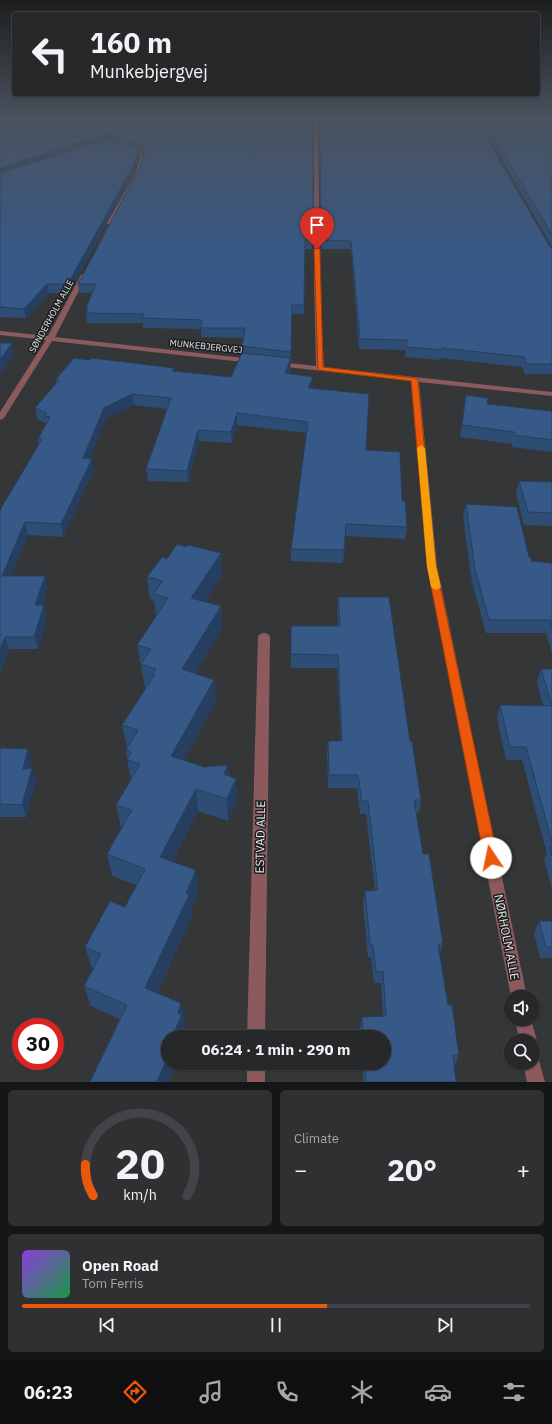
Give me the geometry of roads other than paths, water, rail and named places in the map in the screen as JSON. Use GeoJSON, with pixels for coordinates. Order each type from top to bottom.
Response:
{"type":"FeatureCollection","features":[{"type":"Feature","properties":{"kind":"street"},"geometry":{"type":"LineString","coordinates":[[107,229],[139,167]]}},
{"type":"Feature","properties":{"kind":"street"},"geometry":{"type":"LineString","coordinates":[[316,167],[317,281],[320,368]]}},
{"type":"Feature","properties":{"kind":"street","name":"SØNDERHOLM ALLE"},"geometry":{"type":"LineString","coordinates":[[0,418],[50,339],[88,268]]}},
{"type":"Feature","properties":{"kind":"street","name":"MUNKEBJERGVEJ"},"geometry":{"type":"LineString","coordinates":[[0,333],[256,362]]}},
{"type":"Feature","properties":{"kind":"street"},"geometry":{"type":"LineString","coordinates":[[272,363],[552,394]]}},
{"type":"Feature","properties":{"kind":"street","name":"NØRHOLM ALLE"},"geometry":{"type":"LineString","coordinates":[[415,380],[432,566],[518,990]]}},
{"type":"Feature","properties":{"kind":"street","name":"ESTVAD ALLE"},"geometry":{"type":"LineString","coordinates":[[256,1030],[264,637]]}},
{"type":"Feature","properties":{"kind":"street"},"geometry":{"type":"LineString","coordinates":[[256,1070],[256,1082]]}},
{"type":"Feature","properties":{"kind":"street"},"geometry":{"type":"LineString","coordinates":[[533,1070],[536,1082]]}}]}
